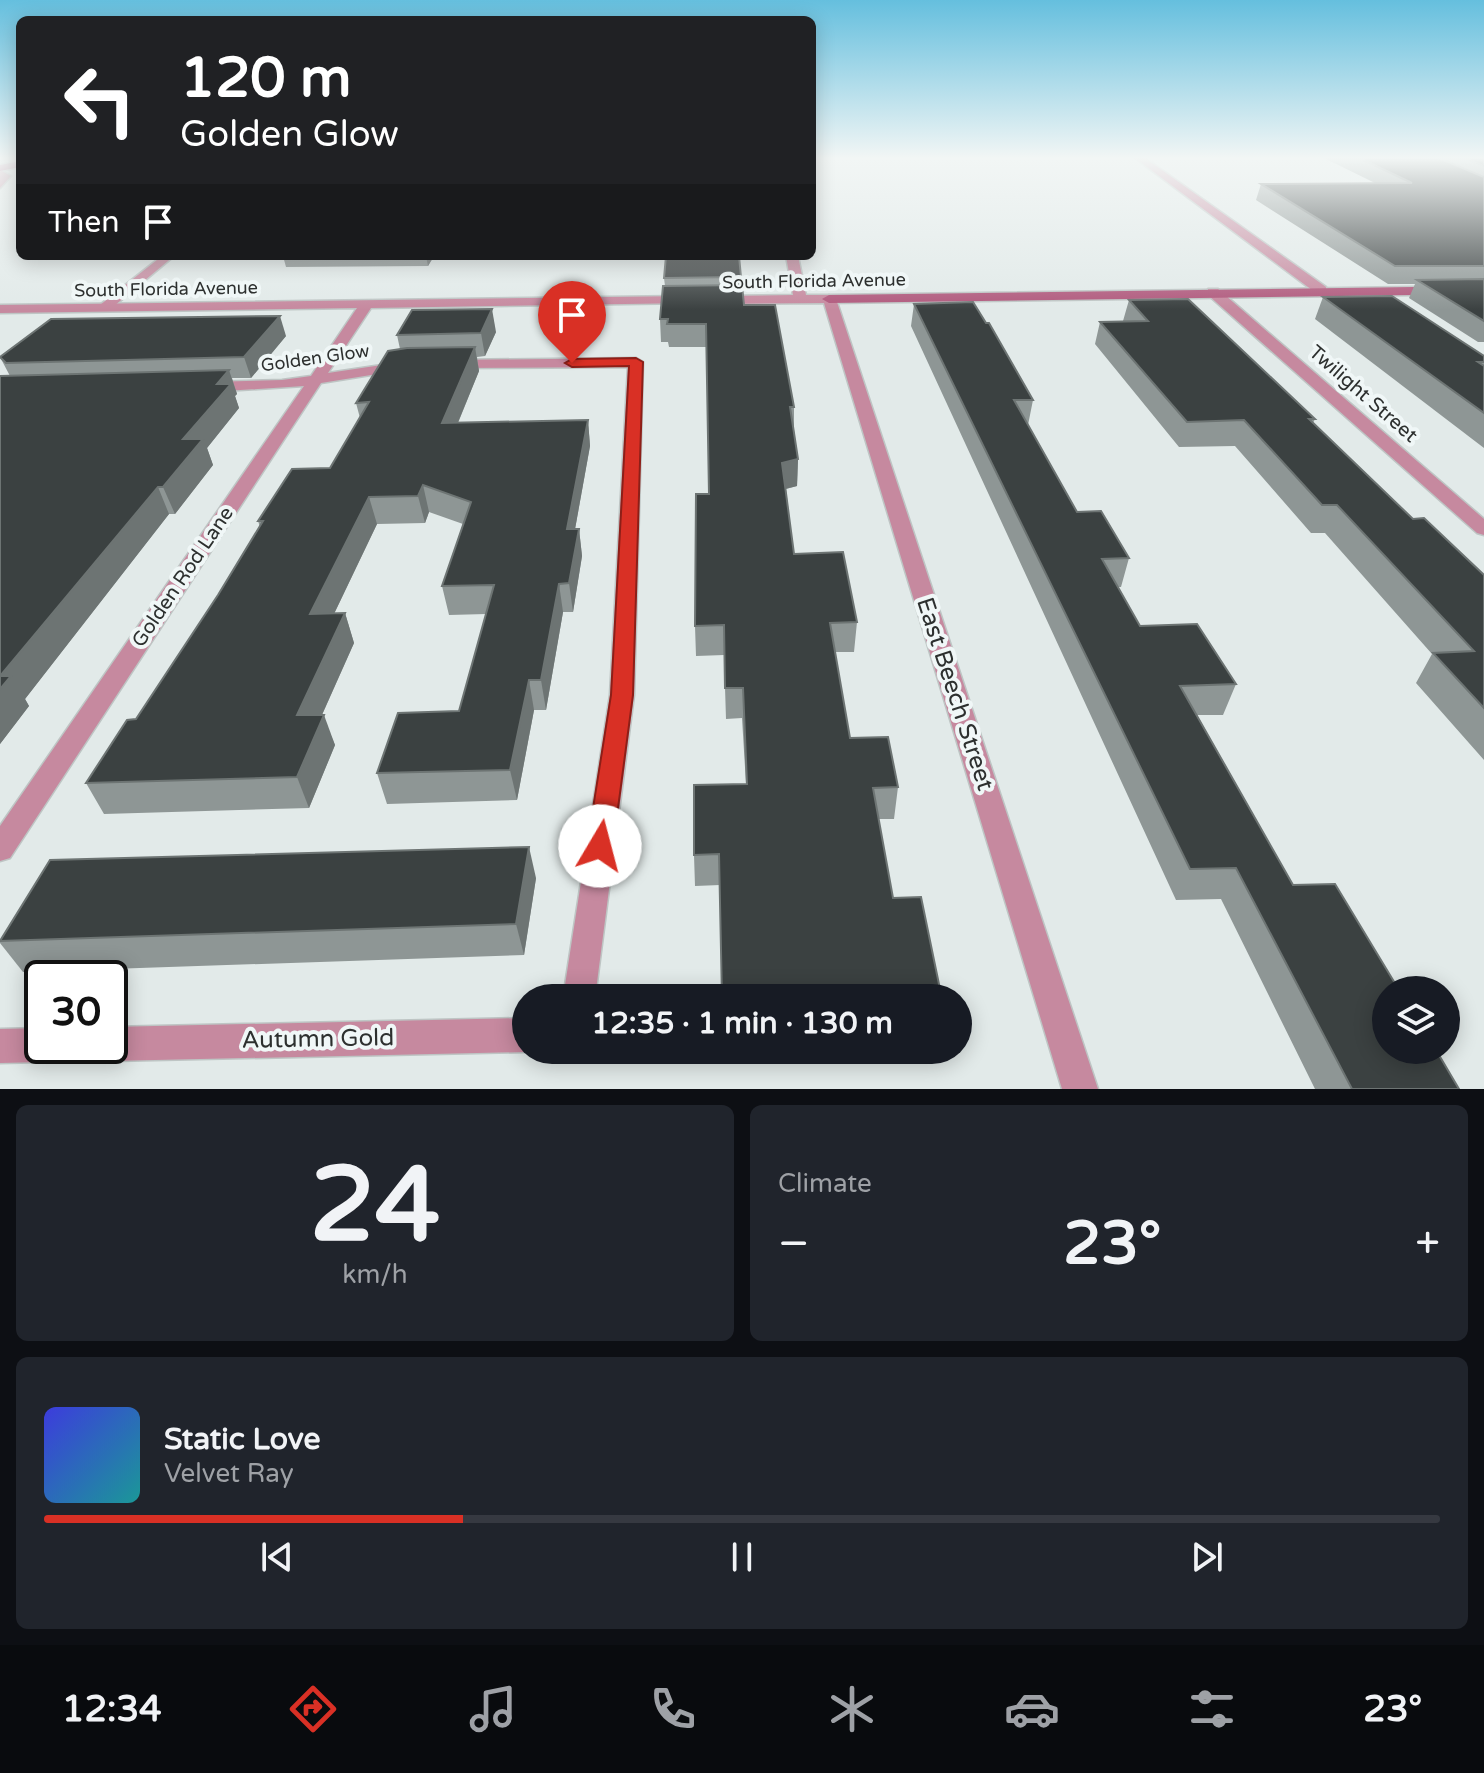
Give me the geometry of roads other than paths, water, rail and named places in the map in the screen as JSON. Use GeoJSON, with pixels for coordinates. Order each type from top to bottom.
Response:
{"type":"FeatureCollection","features":[{"type":"Feature","properties":{"kind":"street"},"geometry":{"type":"LineString","coordinates":[[1209,209],[1321,290]]}},
{"type":"Feature","properties":{"kind":"street"},"geometry":{"type":"LineString","coordinates":[[793,260],[800,299]]}},
{"type":"Feature","properties":{"kind":"street","name":"South Florida Avenue"},"geometry":{"type":"LineString","coordinates":[[0,309],[1484,290]]}},
{"type":"Feature","properties":{"kind":"street","name":"Twilight Street"},"geometry":{"type":"LineString","coordinates":[[1213,292],[1484,529]]}},
{"type":"Feature","properties":{"kind":"street","name":"East Beech Street"},"geometry":{"type":"LineString","coordinates":[[829,299],[1080,1089]]}},
{"type":"Feature","properties":{"kind":"street","name":"Golden Rod Lane"},"geometry":{"type":"LineString","coordinates":[[0,849],[367,304]]}},
{"type":"Feature","properties":{"kind":"street","name":"Golden Glow"},"geometry":{"type":"LineString","coordinates":[[188,388],[282,385],[420,364],[636,362],[622,695],[581,984]]}},
{"type":"Feature","properties":{"kind":"street","name":"Autumn Gold"},"geometry":{"type":"LineString","coordinates":[[128,1044],[512,1035]]}},
{"type":"Feature","properties":{"kind":"street"},"geometry":{"type":"LineString","coordinates":[[0,1046],[24,1045]]}},
{"type":"Feature","properties":{"kind":"lane"},"geometry":{"type":"LineString","coordinates":[[104,308],[164,260]]}}]}
